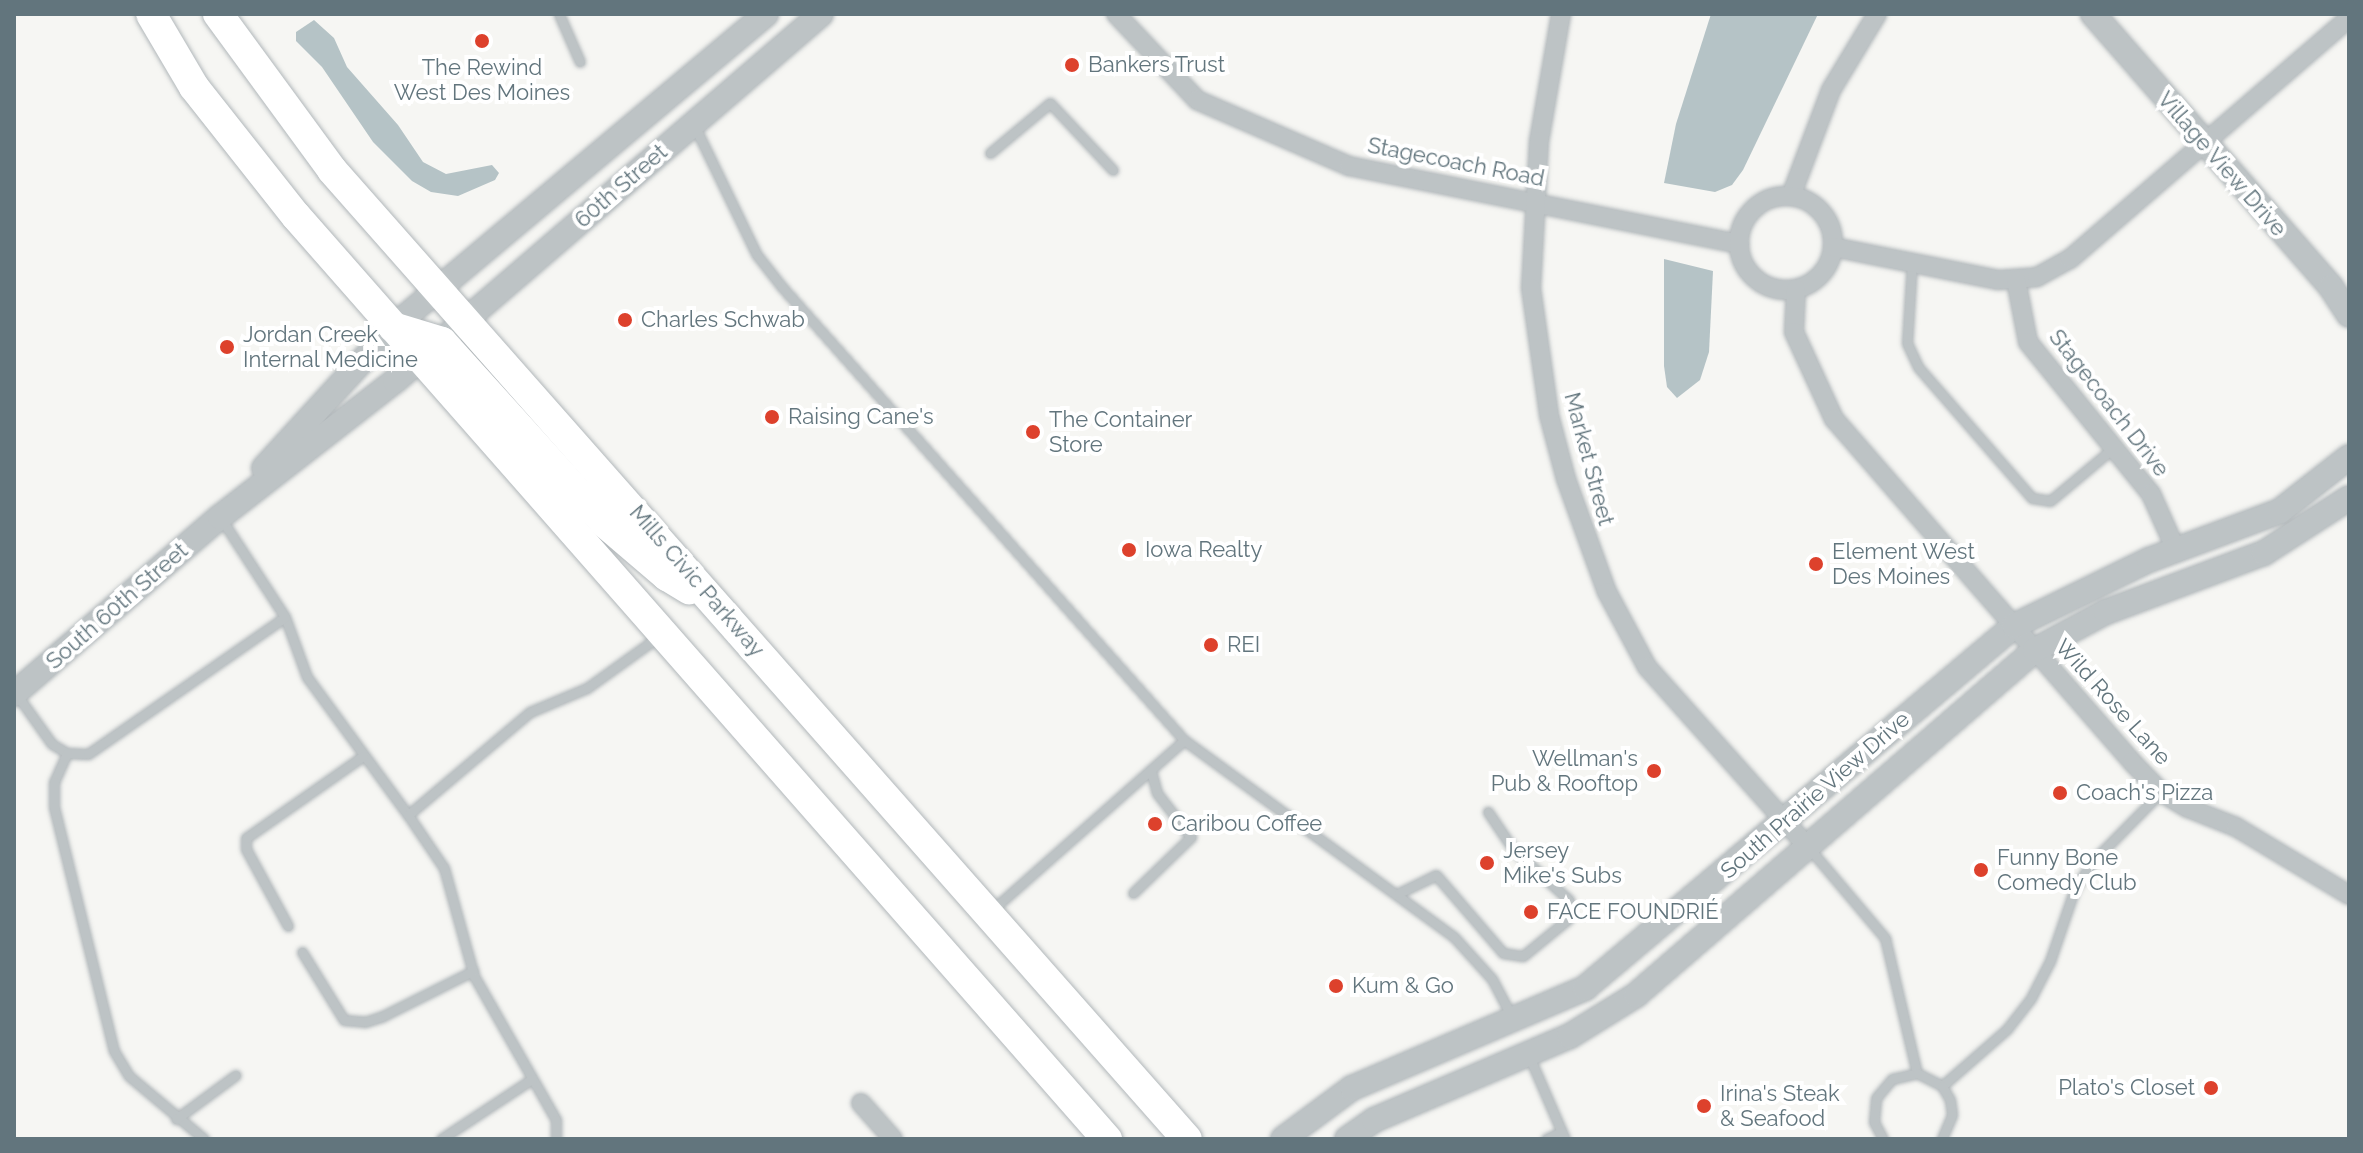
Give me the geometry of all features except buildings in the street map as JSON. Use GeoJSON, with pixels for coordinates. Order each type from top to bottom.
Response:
{"type":"FeatureCollection","features":[{"type":"Feature","properties":{"kind":"main road"},"geometry":{"type":"LineString","coordinates":[[151,14],[194,87],[393,327],[432,350],[605,523],[667,576],[715,602]]}},
{"type":"Feature","properties":{"kind":"main road","name":"Mills Civic Parkway"},"geometry":{"type":"LineString","coordinates":[[218,14],[323,159],[1187,1139]]}},
{"type":"Feature","properties":{"kind":"main road"},"geometry":{"type":"LineString","coordinates":[[432,350],[665,632],[1107,1139]]}},
{"type":"Feature","properties":{"kind":"street","name":"60th Street"},"geometry":{"type":"LineString","coordinates":[[393,327],[766,14]]}},
{"type":"Feature","properties":{"kind":"street","name":"60th Street"},"geometry":{"type":"LineString","coordinates":[[432,350],[821,14]]}},
{"type":"Feature","properties":{"kind":"street","name":"Stagecoach Road"},"geometry":{"type":"LineString","coordinates":[[1116,14],[1187,94],[1234,121],[1349,166],[1739,244]]}},
{"type":"Feature","properties":{"kind":"street","name":"Market Street"},"geometry":{"type":"LineString","coordinates":[[1561,14],[1539,141],[1531,288],[1549,415],[1592,554],[1647,667],[1806,845]]}},
{"type":"Feature","properties":{"kind":"street"},"geometry":{"type":"LineString","coordinates":[[1791,196],[1831,90],[1877,14]]}},
{"type":"Feature","properties":{"kind":"street","name":"Village View Drive"},"geometry":{"type":"LineString","coordinates":[[2093,14],[2204,144],[2340,294],[2349,315]]}},
{"type":"Feature","properties":{"kind":"street"},"geometry":{"type":"LineString","coordinates":[[1833,247],[2016,280],[2037,277],[2070,259],[2349,18]]}},
{"type":"Feature","properties":{"kind":"street"},"geometry":{"type":"LineString","coordinates":[[1791,196],[1813,204],[1825,216],[1833,247],[1823,273],[1796,289],[1762,284],[1750,273],[1739,244],[1747,216],[1759,204],[1791,196]]}},
{"type":"Feature","properties":{"kind":"street","name":"Stagecoach Drive"},"geometry":{"type":"LineString","coordinates":[[2016,280],[2028,342],[2151,494],[2177,552]]}},
{"type":"Feature","properties":{"kind":"street","name":"Wild Rose Lane"},"geometry":{"type":"LineString","coordinates":[[1796,289],[1794,332],[1834,419],[2161,792],[2236,827],[2349,895]]}},
{"type":"Feature","properties":{"kind":"street","name":"South 60th Street"},"geometry":{"type":"LineString","coordinates":[[220,517],[393,327]]}},
{"type":"Feature","properties":{"kind":"street","name":"South 60th Street"},"geometry":{"type":"LineString","coordinates":[[15,693],[220,517],[432,350]]}},
{"type":"Feature","properties":{"kind":"street","name":"South Prairie View Drive"},"geometry":{"type":"LineString","coordinates":[[1283,1139],[1352,1088],[1515,1021],[1585,988],[1618,964],[1783,820],[2014,626],[2136,566],[2280,511],[2349,457]]}},
{"type":"Feature","properties":{"kind":"street","name":"South Prairie View Drive"},"geometry":{"type":"LineString","coordinates":[[1347,1139],[1410,1104],[1529,1056],[1636,995],[2035,650],[2106,612],[2264,553],[2349,498]]}},
{"type":"Feature","properties":{"kind":"street"},"geometry":{"type":"LineString","coordinates":[[861,1103],[893,1139]]}},
{"type":"Feature","properties":{"kind":"lane"},"geometry":{"type":"LineString","coordinates":[[559,14],[580,62]]}},
{"type":"Feature","properties":{"kind":"lane"},"geometry":{"type":"LineString","coordinates":[[990,153],[1050,103],[1113,170]]}},
{"type":"Feature","properties":{"kind":"lane"},"geometry":{"type":"LineString","coordinates":[[694,124],[757,255],[782,287],[1184,740],[1226,775],[1399,893],[1474,956],[1515,1021]]}},
{"type":"Feature","properties":{"kind":"lane"},"geometry":{"type":"LineString","coordinates":[[1912,262],[1907,343],[1918,367],[2032,498],[2050,501],[2112,449]]}},
{"type":"Feature","properties":{"kind":"lane"},"geometry":{"type":"LineString","coordinates":[[220,517],[285,617],[307,677],[444,868],[473,971],[556,1120],[556,1139]]}},
{"type":"Feature","properties":{"kind":"lane"},"geometry":{"type":"LineString","coordinates":[[15,693],[52,744],[67,753],[88,754],[285,617]]}},
{"type":"Feature","properties":{"kind":"lane"},"geometry":{"type":"LineString","coordinates":[[408,815],[530,712],[600,681],[665,632]]}},
{"type":"Feature","properties":{"kind":"lane"},"geometry":{"type":"LineString","coordinates":[[989,913],[1184,740]]}},
{"type":"Feature","properties":{"kind":"lane"},"geometry":{"type":"LineString","coordinates":[[67,753],[54,782],[54,807],[114,1051],[129,1076],[176,1119],[204,1139]]}},
{"type":"Feature","properties":{"kind":"lane"},"geometry":{"type":"LineString","coordinates":[[288,926],[246,849],[246,838],[363,756]]}},
{"type":"Feature","properties":{"kind":"lane"},"geometry":{"type":"LineString","coordinates":[[1133,893],[1191,837],[1157,793],[1151,770]]}},
{"type":"Feature","properties":{"kind":"lane"},"geometry":{"type":"LineString","coordinates":[[1942,1086],[2007,1029],[2031,998],[2050,961],[2075,888],[2094,860],[2161,792]]}},
{"type":"Feature","properties":{"kind":"lane"},"geometry":{"type":"LineString","coordinates":[[1399,893],[1436,875],[1503,953],[1523,956],[1568,919],[1569,900],[1513,849],[1488,812]]}},
{"type":"Feature","properties":{"kind":"lane"},"geometry":{"type":"LineString","coordinates":[[1806,845],[1885,938],[1917,1073]]}},
{"type":"Feature","properties":{"kind":"lane"},"geometry":{"type":"LineString","coordinates":[[302,952],[344,1020],[365,1022],[383,1016],[473,971]]}},
{"type":"Feature","properties":{"kind":"lane"},"geometry":{"type":"LineString","coordinates":[[1529,1056],[1563,1136],[1546,1139]]}},
{"type":"Feature","properties":{"kind":"lane"},"geometry":{"type":"LineString","coordinates":[[1881,1138],[1873,1111],[1882,1087],[1904,1074],[1917,1073],[1942,1086],[1952,1115],[1942,1139]]}},
{"type":"Feature","properties":{"kind":"lane"},"geometry":{"type":"LineString","coordinates":[[176,1119],[236,1075]]}},
{"type":"Feature","properties":{"kind":"lane"},"geometry":{"type":"LineString","coordinates":[[441,1139],[532,1079]]}},
{"type":"Feature","properties":{"kind":"shaded area"},"geometry":{"type":"Polygon","coordinates":[[[1711,14],[1818,14],[1743,170],[1732,185],[1715,192],[1664,183],[1676,124],[1711,14]]]}},
{"type":"Feature","properties":{"kind":"shaded area"},"geometry":{"type":"Polygon","coordinates":[[[314,20],[334,38],[347,67],[398,125],[423,162],[446,174],[492,165],[499,173],[495,180],[458,196],[431,192],[412,181],[373,142],[322,67],[296,41],[296,32],[314,20]]]}},
{"type":"Feature","properties":{"kind":"shaded area"},"geometry":{"type":"Polygon","coordinates":[[[1664,259],[1713,271],[1709,352],[1700,380],[1677,398],[1667,387],[1664,366],[1664,259]]]}},
{"type":"Feature","properties":{"kind":"place","name":"The Rewind West Des Moines"},"geometry":{"type":"Point","coordinates":[482,41]}},
{"type":"Feature","properties":{"kind":"place","name":"Bankers Trust"},"geometry":{"type":"Point","coordinates":[1072,65]}},
{"type":"Feature","properties":{"kind":"place","name":"Charles Schwab"},"geometry":{"type":"Point","coordinates":[625,320]}},
{"type":"Feature","properties":{"kind":"place","name":"Jordan Creek Internal Medicine"},"geometry":{"type":"Point","coordinates":[227,347]}},
{"type":"Feature","properties":{"kind":"place","name":"Raising Cane's"},"geometry":{"type":"Point","coordinates":[772,417]}},
{"type":"Feature","properties":{"kind":"place","name":"The Container Store"},"geometry":{"type":"Point","coordinates":[1033,432]}},
{"type":"Feature","properties":{"kind":"place","name":"Iowa Realty"},"geometry":{"type":"Point","coordinates":[1129,550]}},
{"type":"Feature","properties":{"kind":"place","name":"Element West Des Moines"},"geometry":{"type":"Point","coordinates":[1816,564]}},
{"type":"Feature","properties":{"kind":"place","name":"REI"},"geometry":{"type":"Point","coordinates":[1211,645]}},
{"type":"Feature","properties":{"kind":"place","name":"Wellman's Pub & Rooftop"},"geometry":{"type":"Point","coordinates":[1654,771]}},
{"type":"Feature","properties":{"kind":"place","name":"Coach's Pizza"},"geometry":{"type":"Point","coordinates":[2060,793]}},
{"type":"Feature","properties":{"kind":"place","name":"Caribou Coffee"},"geometry":{"type":"Point","coordinates":[1155,824]}},
{"type":"Feature","properties":{"kind":"place","name":"Jersey Mike's Subs"},"geometry":{"type":"Point","coordinates":[1487,863]}},
{"type":"Feature","properties":{"kind":"place","name":"Funny Bone Comedy Club"},"geometry":{"type":"Point","coordinates":[1981,870]}},
{"type":"Feature","properties":{"kind":"place","name":"FACE FOUNDRIÉ"},"geometry":{"type":"Point","coordinates":[1531,912]}},
{"type":"Feature","properties":{"kind":"place","name":"Kum & Go"},"geometry":{"type":"Point","coordinates":[1336,986]}},
{"type":"Feature","properties":{"kind":"place","name":"Plato's Closet"},"geometry":{"type":"Point","coordinates":[2211,1088]}},
{"type":"Feature","properties":{"kind":"place","name":"Irina's Steak & Seafood"},"geometry":{"type":"Point","coordinates":[1704,1106]}}]}
